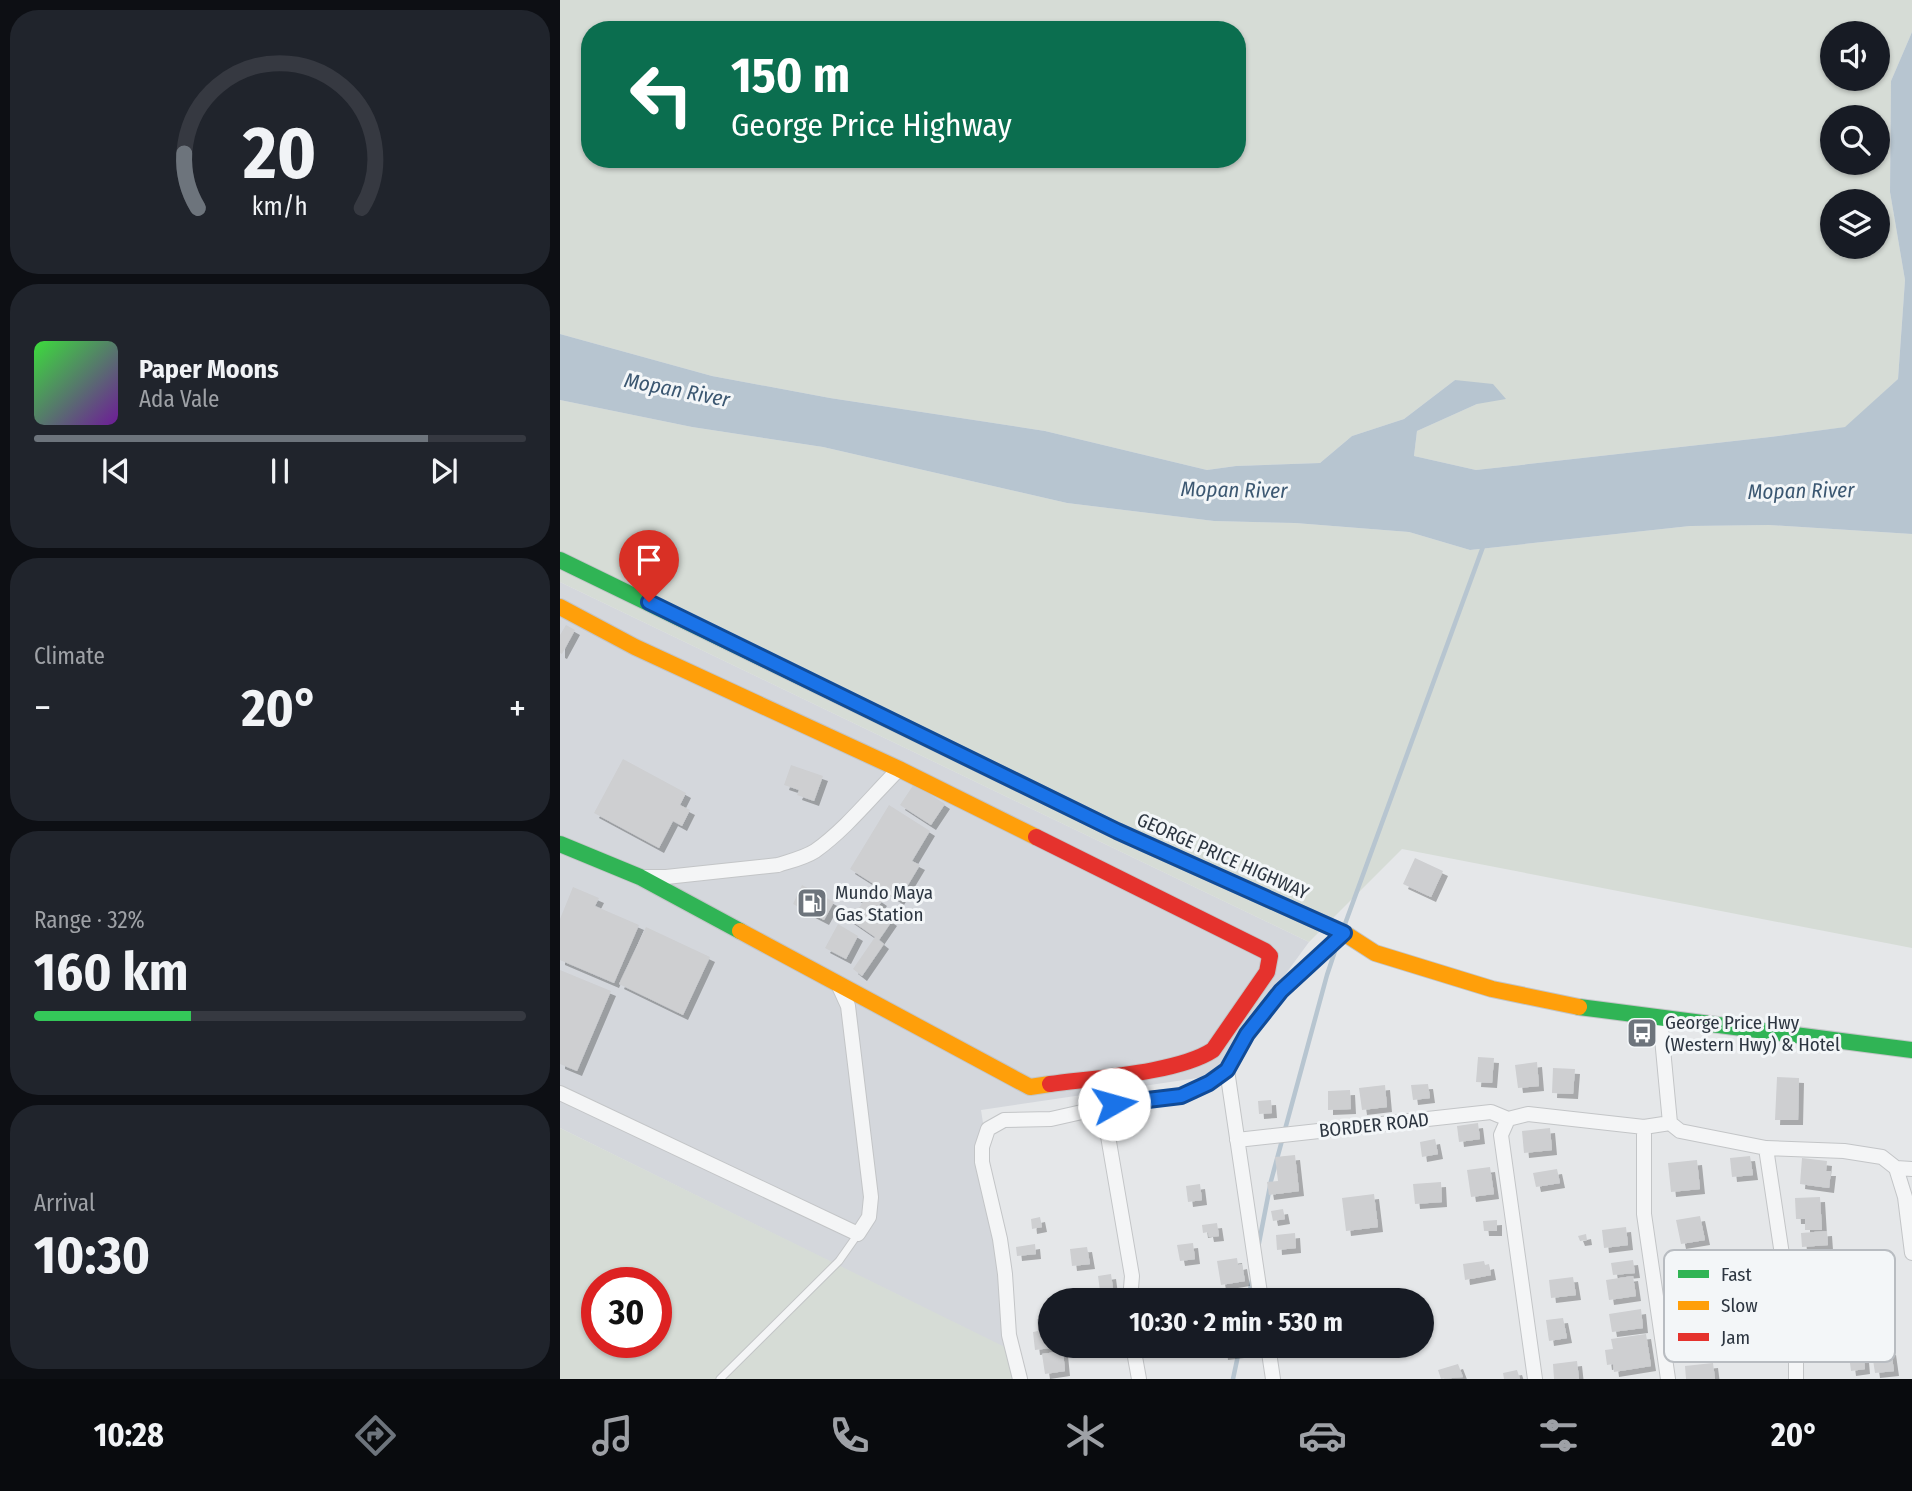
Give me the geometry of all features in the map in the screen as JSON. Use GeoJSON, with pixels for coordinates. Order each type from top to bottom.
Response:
{"type":"FeatureCollection","features":[{"type":"Feature","properties":{"kind":"main road","name":"GEORGE PRICE HIGHWAY"},"geometry":{"type":"LineString","coordinates":[[560,560],[1117,831],[1344,933],[1375,953],[1492,989],[1563,1005],[1912,1050]]}},
{"type":"Feature","properties":{"kind":"main road"},"geometry":{"type":"LineString","coordinates":[[560,607],[635,647],[899,769],[1265,951],[1270,956],[1270,964],[1213,1050],[1204,1056],[1174,1066],[1030,1087],[640,877],[560,844]]}},
{"type":"Feature","properties":{"kind":"street"},"geometry":{"type":"LineString","coordinates":[[640,877],[666,877],[778,865],[794,860],[813,852],[842,827],[899,769]]}},
{"type":"Feature","properties":{"kind":"street"},"geometry":{"type":"LineString","coordinates":[[1020,1379],[1009,1335],[1000,1239],[982,1162],[984,1138],[988,1129],[1004,1120],[1065,1118],[1084,1110],[1120,1103],[1181,1096],[1209,1083],[1227,1070],[1247,1034],[1281,991],[1344,933]]}},
{"type":"Feature","properties":{"kind":"street"},"geometry":{"type":"LineString","coordinates":[[560,1093],[858,1234],[869,1217],[871,1197],[848,1006],[837,982]]}},
{"type":"Feature","properties":{"kind":"street"},"geometry":{"type":"LineString","coordinates":[[1660,1017],[1670,1122],[1680,1131],[1766,1148],[1844,1151],[1882,1157],[1896,1168],[1905,1197],[1912,1253]]}},
{"type":"Feature","properties":{"kind":"street"},"geometry":{"type":"LineString","coordinates":[[1227,1070],[1259,1288]]}},
{"type":"Feature","properties":{"kind":"street"},"geometry":{"type":"LineString","coordinates":[[1120,1103],[1109,1118],[1108,1136],[1132,1276],[1131,1288]]}},
{"type":"Feature","properties":{"kind":"street","name":"BORDER ROAD"},"geometry":{"type":"LineString","coordinates":[[1237,1140],[1491,1112],[1508,1119],[1528,1114],[1644,1128],[1670,1122]]}},
{"type":"Feature","properties":{"kind":"street"},"geometry":{"type":"LineString","coordinates":[[1508,1119],[1501,1135],[1535,1379]]}},
{"type":"Feature","properties":{"kind":"street"},"geometry":{"type":"LineString","coordinates":[[1644,1128],[1644,1214],[1664,1352]]}},
{"type":"Feature","properties":{"kind":"street"},"geometry":{"type":"LineString","coordinates":[[1766,1148],[1781,1250]]}},
{"type":"Feature","properties":{"kind":"street"},"geometry":{"type":"LineString","coordinates":[[1896,1168],[1912,1168]]}},
{"type":"Feature","properties":{"kind":"street"},"geometry":{"type":"LineString","coordinates":[[1135,1358],[1139,1379]]}},
{"type":"Feature","properties":{"kind":"street"},"geometry":{"type":"LineString","coordinates":[[1270,1358],[1273,1379]]}},
{"type":"Feature","properties":{"kind":"lane"},"geometry":{"type":"LineString","coordinates":[[720,1379],[839,1261],[858,1234]]}},
{"type":"Feature","properties":{"kind":"shaded area"},"geometry":{"type":"Polygon","coordinates":[[[560,0],[1912,0],[1912,32],[1891,81],[1890,192],[1905,280],[1898,379],[1846,427],[1476,470],[1414,456],[1417,431],[1477,404],[1455,380],[1404,419],[1352,436],[1320,463],[1236,466],[1207,470],[1045,431],[830,398],[712,376],[560,334],[560,0]]]}},
{"type":"Feature","properties":{"kind":"shaded area"},"geometry":{"type":"Polygon","coordinates":[[[560,400],[692,427],[823,447],[1067,503],[1214,521],[1295,523],[1409,532],[1470,550],[1690,526],[1769,525],[1912,534],[1912,948],[1402,849],[1309,942],[560,582],[560,400]]]}},
{"type":"Feature","properties":{"kind":"shaded area"},"geometry":{"type":"Polygon","coordinates":[[[560,582],[1309,942],[1211,1076],[981,1110],[1019,1355],[560,1128],[560,582]]]}},
{"type":"Feature","properties":{"kind":"shaded area"},"geometry":{"type":"Polygon","coordinates":[[[560,1128],[1019,1354],[1022,1379],[560,1379],[560,1128]]]}},
{"type":"Feature","properties":{"kind":"water","name":"Mopan River"},"geometry":{"type":"Polygon","coordinates":[[[1912,32],[1912,534],[1769,525],[1690,526],[1470,550],[1409,532],[1295,523],[1214,521],[1067,503],[823,447],[692,427],[560,400],[560,334],[712,376],[830,398],[1045,431],[1207,470],[1236,466],[1320,463],[1352,436],[1404,419],[1455,380],[1493,384],[1506,399],[1477,404],[1417,431],[1414,456],[1476,470],[1845,427],[1898,379],[1905,280],[1890,192],[1891,81],[1912,32]]]}},
{"type":"Feature","properties":{"kind":"building"},"geometry":{"type":"Polygon","coordinates":[[[566,625],[575,630],[562,654],[560,635],[566,625]]]}},
{"type":"Feature","properties":{"kind":"building"},"geometry":{"type":"Polygon","coordinates":[[[623,759],[686,793],[680,805],[690,810],[682,826],[673,821],[659,848],[594,813],[623,759]]]}},
{"type":"Feature","properties":{"kind":"building"},"geometry":{"type":"Polygon","coordinates":[[[791,765],[823,776],[814,801],[797,795],[799,790],[784,785],[791,765]]]}},
{"type":"Feature","properties":{"kind":"building"},"geometry":{"type":"Polygon","coordinates":[[[914,784],[945,804],[931,825],[900,805],[914,784]]]}},
{"type":"Feature","properties":{"kind":"building"},"geometry":{"type":"Polygon","coordinates":[[[889,805],[930,831],[912,861],[920,865],[899,900],[850,869],[889,805]]]}},
{"type":"Feature","properties":{"kind":"building"},"geometry":{"type":"Polygon","coordinates":[[[1415,858],[1443,871],[1431,897],[1403,884],[1415,858]]]}},
{"type":"Feature","properties":{"kind":"building"},"geometry":{"type":"Polygon","coordinates":[[[802,885],[834,902],[824,920],[793,904],[802,885]]]}},
{"type":"Feature","properties":{"kind":"building"},"geometry":{"type":"Polygon","coordinates":[[[860,886],[882,901],[876,910],[892,921],[879,940],[884,944],[862,976],[853,969],[875,937],[846,917],[852,908],[857,911],[863,902],[854,896],[860,886]]]}},
{"type":"Feature","properties":{"kind":"building"},"geometry":{"type":"Polygon","coordinates":[[[573,887],[599,898],[595,906],[639,925],[614,983],[560,960],[560,919],[573,887]]]}},
{"type":"Feature","properties":{"kind":"building"},"geometry":{"type":"Polygon","coordinates":[[[838,924],[858,936],[846,959],[825,948],[838,924]]]}},
{"type":"Feature","properties":{"kind":"building"},"geometry":{"type":"Polygon","coordinates":[[[646,927],[710,957],[683,1015],[619,984],[646,927]]]}},
{"type":"Feature","properties":{"kind":"building"},"geometry":{"type":"Polygon","coordinates":[[[560,970],[611,991],[577,1071],[560,1064],[560,970]]]}},
{"type":"Feature","properties":{"kind":"building"},"geometry":{"type":"Polygon","coordinates":[[[1478,1057],[1494,1058],[1492,1083],[1476,1082],[1478,1057]]]}},
{"type":"Feature","properties":{"kind":"building"},"geometry":{"type":"Polygon","coordinates":[[[1537,1062],[1539,1086],[1518,1088],[1515,1065],[1537,1062]]]}},
{"type":"Feature","properties":{"kind":"building"},"geometry":{"type":"Polygon","coordinates":[[[1553,1068],[1575,1069],[1573,1094],[1552,1093],[1553,1068]]]}},
{"type":"Feature","properties":{"kind":"building"},"geometry":{"type":"Polygon","coordinates":[[[1777,1077],[1799,1078],[1798,1120],[1775,1120],[1777,1077]]]}},
{"type":"Feature","properties":{"kind":"building"},"geometry":{"type":"Polygon","coordinates":[[[1428,1084],[1430,1098],[1413,1100],[1411,1085],[1428,1084]]]}},
{"type":"Feature","properties":{"kind":"building"},"geometry":{"type":"Polygon","coordinates":[[[1385,1085],[1387,1107],[1362,1110],[1359,1088],[1385,1085]]]}},
{"type":"Feature","properties":{"kind":"building"},"geometry":{"type":"Polygon","coordinates":[[[1350,1090],[1351,1109],[1328,1110],[1328,1091],[1350,1090]]]}},
{"type":"Feature","properties":{"kind":"building"},"geometry":{"type":"Polygon","coordinates":[[[1271,1100],[1272,1113],[1259,1114],[1258,1101],[1271,1100]]]}},
{"type":"Feature","properties":{"kind":"building"},"geometry":{"type":"Polygon","coordinates":[[[1478,1123],[1480,1139],[1459,1142],[1457,1126],[1478,1123]]]}},
{"type":"Feature","properties":{"kind":"building"},"geometry":{"type":"Polygon","coordinates":[[[1550,1128],[1552,1150],[1524,1153],[1522,1131],[1550,1128]]]}},
{"type":"Feature","properties":{"kind":"building"},"geometry":{"type":"Polygon","coordinates":[[[1435,1139],[1438,1154],[1422,1157],[1420,1142],[1435,1139]]]}},
{"type":"Feature","properties":{"kind":"building"},"geometry":{"type":"Polygon","coordinates":[[[1295,1155],[1299,1191],[1269,1195],[1267,1182],[1278,1181],[1275,1157],[1295,1155]]]}},
{"type":"Feature","properties":{"kind":"building"},"geometry":{"type":"Polygon","coordinates":[[[1750,1156],[1753,1175],[1732,1177],[1730,1158],[1750,1156]]]}},
{"type":"Feature","properties":{"kind":"building"},"geometry":{"type":"Polygon","coordinates":[[[1802,1158],[1827,1161],[1826,1171],[1831,1171],[1829,1188],[1800,1184],[1802,1158]]]}},
{"type":"Feature","properties":{"kind":"building"},"geometry":{"type":"Polygon","coordinates":[[[1697,1160],[1700,1189],[1671,1192],[1668,1163],[1697,1160]]]}},
{"type":"Feature","properties":{"kind":"building"},"geometry":{"type":"Polygon","coordinates":[[[1490,1167],[1494,1194],[1471,1197],[1467,1170],[1490,1167]]]}},
{"type":"Feature","properties":{"kind":"building"},"geometry":{"type":"Polygon","coordinates":[[[1557,1169],[1560,1183],[1536,1187],[1533,1173],[1557,1169]]]}},
{"type":"Feature","properties":{"kind":"building"},"geometry":{"type":"Polygon","coordinates":[[[1441,1182],[1442,1202],[1415,1204],[1413,1184],[1441,1182]]]}},
{"type":"Feature","properties":{"kind":"building"},"geometry":{"type":"Polygon","coordinates":[[[1200,1184],[1202,1200],[1188,1202],[1186,1186],[1200,1184]]]}},
{"type":"Feature","properties":{"kind":"building"},"geometry":{"type":"Polygon","coordinates":[[[1374,1194],[1378,1227],[1346,1231],[1342,1198],[1374,1194]]]}},
{"type":"Feature","properties":{"kind":"building"},"geometry":{"type":"Polygon","coordinates":[[[1820,1197],[1822,1230],[1805,1230],[1805,1219],[1796,1219],[1795,1198],[1820,1197]]]}},
{"type":"Feature","properties":{"kind":"building"},"geometry":{"type":"Polygon","coordinates":[[[1283,1209],[1285,1219],[1273,1221],[1271,1211],[1283,1209]]]}},
{"type":"Feature","properties":{"kind":"building"},"geometry":{"type":"Polygon","coordinates":[[[1700,1216],[1705,1240],[1681,1244],[1676,1220],[1700,1216]]]}},
{"type":"Feature","properties":{"kind":"building"},"geometry":{"type":"Polygon","coordinates":[[[1040,1217],[1042,1227],[1032,1229],[1031,1219],[1040,1217]]]}},
{"type":"Feature","properties":{"kind":"building"},"geometry":{"type":"Polygon","coordinates":[[[1497,1220],[1497,1231],[1484,1231],[1483,1221],[1497,1220]]]}},
{"type":"Feature","properties":{"kind":"building"},"geometry":{"type":"Polygon","coordinates":[[[1217,1223],[1219,1236],[1209,1237],[1208,1232],[1203,1233],[1202,1225],[1217,1223]]]}},
{"type":"Feature","properties":{"kind":"building"},"geometry":{"type":"Polygon","coordinates":[[[1626,1227],[1628,1245],[1604,1248],[1602,1230],[1626,1227]]]}},
{"type":"Feature","properties":{"kind":"building"},"geometry":{"type":"Polygon","coordinates":[[[1827,1231],[1828,1245],[1802,1247],[1801,1233],[1827,1231]]]}},
{"type":"Feature","properties":{"kind":"building"},"geometry":{"type":"Polygon","coordinates":[[[1295,1233],[1296,1248],[1277,1250],[1276,1235],[1295,1233]]]}},
{"type":"Feature","properties":{"kind":"building"},"geometry":{"type":"Polygon","coordinates":[[[1586,1234],[1587,1240],[1580,1241],[1578,1236],[1586,1234]]]}},
{"type":"Feature","properties":{"kind":"building"},"geometry":{"type":"Polygon","coordinates":[[[1193,1243],[1195,1259],[1180,1261],[1177,1245],[1193,1243]]]}},
{"type":"Feature","properties":{"kind":"building"},"geometry":{"type":"Polygon","coordinates":[[[1035,1244],[1036,1254],[1017,1256],[1016,1247],[1035,1244]]]}},
{"type":"Feature","properties":{"kind":"building"},"geometry":{"type":"Polygon","coordinates":[[[1087,1247],[1090,1264],[1072,1266],[1070,1249],[1087,1247]]]}},
{"type":"Feature","properties":{"kind":"building"},"geometry":{"type":"Polygon","coordinates":[[[1237,1258],[1238,1265],[1242,1264],[1245,1281],[1221,1285],[1217,1261],[1237,1258]]]}},
{"type":"Feature","properties":{"kind":"building"},"geometry":{"type":"Polygon","coordinates":[[[1633,1260],[1635,1273],[1613,1275],[1611,1263],[1633,1260]]]}},
{"type":"Feature","properties":{"kind":"building"},"geometry":{"type":"Polygon","coordinates":[[[1484,1261],[1485,1265],[1489,1264],[1491,1275],[1465,1280],[1463,1264],[1484,1261]]]}},
{"type":"Feature","properties":{"kind":"building"},"geometry":{"type":"Polygon","coordinates":[[[1111,1274],[1113,1288],[1100,1288],[1098,1276],[1111,1274]]]}},
{"type":"Feature","properties":{"kind":"building"},"geometry":{"type":"Polygon","coordinates":[[[1633,1276],[1636,1296],[1609,1300],[1606,1280],[1633,1276]]]}},
{"type":"Feature","properties":{"kind":"building"},"geometry":{"type":"Polygon","coordinates":[[[1573,1277],[1576,1295],[1551,1298],[1549,1280],[1573,1277]]]}},
{"type":"Feature","properties":{"kind":"building"},"geometry":{"type":"Polygon","coordinates":[[[1641,1309],[1643,1328],[1612,1332],[1609,1314],[1641,1309]]]}},
{"type":"Feature","properties":{"kind":"building"},"geometry":{"type":"Polygon","coordinates":[[[1563,1318],[1567,1338],[1549,1341],[1546,1320],[1563,1318]]]}},
{"type":"Feature","properties":{"kind":"building"},"geometry":{"type":"Polygon","coordinates":[[[1038,1331],[1038,1350],[1035,1350],[1033,1332],[1038,1331]]]}},
{"type":"Feature","properties":{"kind":"building"},"geometry":{"type":"Polygon","coordinates":[[[1646,1334],[1651,1366],[1614,1372],[1613,1364],[1607,1365],[1605,1350],[1613,1349],[1611,1339],[1646,1334]]]}},
{"type":"Feature","properties":{"kind":"building"},"geometry":{"type":"Polygon","coordinates":[[[1043,1358],[1064,1358],[1065,1371],[1045,1374],[1043,1358]]]}},
{"type":"Feature","properties":{"kind":"building"},"geometry":{"type":"Polygon","coordinates":[[[1577,1361],[1579,1379],[1554,1379],[1553,1364],[1577,1361]]]}},
{"type":"Feature","properties":{"kind":"building"},"geometry":{"type":"Polygon","coordinates":[[[1850,1362],[1864,1362],[1865,1369],[1851,1371],[1850,1362]]]}},
{"type":"Feature","properties":{"kind":"building"},"geometry":{"type":"Polygon","coordinates":[[[1873,1362],[1893,1362],[1894,1371],[1875,1373],[1873,1362]]]}},
{"type":"Feature","properties":{"kind":"building"},"geometry":{"type":"Polygon","coordinates":[[[1713,1363],[1715,1379],[1686,1379],[1685,1366],[1713,1363]]]}},
{"type":"Feature","properties":{"kind":"building"},"geometry":{"type":"Polygon","coordinates":[[[1458,1364],[1463,1377],[1441,1379],[1438,1370],[1458,1364]]]}},
{"type":"Feature","properties":{"kind":"building"},"geometry":{"type":"Polygon","coordinates":[[[1517,1370],[1520,1379],[1504,1379],[1503,1373],[1517,1370]]]}},
{"type":"Feature","properties":{"kind":"waterway"},"geometry":{"type":"LineString","coordinates":[[1345,924],[1484,544]]}},
{"type":"Feature","properties":{"kind":"waterway"},"geometry":{"type":"LineString","coordinates":[[1258,1248],[1271,1181],[1337,945]]}},
{"type":"Feature","properties":{"kind":"waterway"},"geometry":{"type":"LineString","coordinates":[[1250,1288],[1252,1280]]}},
{"type":"Feature","properties":{"kind":"waterway"},"geometry":{"type":"LineString","coordinates":[[1233,1379],[1237,1358]]}},
{"type":"Feature","properties":{"kind":"traffic: fast"},"geometry":{"type":"LineString","coordinates":[[560,560],[1033,790]]}},
{"type":"Feature","properties":{"kind":"traffic: fast"},"geometry":{"type":"LineString","coordinates":[[560,844],[640,877],[740,931]]}},
{"type":"Feature","properties":{"kind":"traffic: fast"},"geometry":{"type":"LineString","coordinates":[[1579,1007],[1912,1050]]}},
{"type":"Feature","properties":{"kind":"traffic: slow"},"geometry":{"type":"LineString","coordinates":[[560,607],[635,647],[899,769],[1036,837]]}},
{"type":"Feature","properties":{"kind":"traffic: slow"},"geometry":{"type":"LineString","coordinates":[[1033,790],[1117,831],[1344,933],[1375,953],[1492,989],[1579,1007]]}},
{"type":"Feature","properties":{"kind":"traffic: slow"},"geometry":{"type":"LineString","coordinates":[[740,931],[1030,1087],[1050,1084]]}},
{"type":"Feature","properties":{"kind":"traffic: jam"},"geometry":{"type":"LineString","coordinates":[[1036,837],[1265,951],[1270,956],[1267,972],[1213,1050],[1198,1058],[1157,1069],[1050,1084]]}},
{"type":"Feature","properties":{"kind":"place","name":"Mundo Maya Gas Station"},"geometry":{"type":"Point","coordinates":[812,903]}},
{"type":"Feature","properties":{"kind":"place","name":"George Price Hwy (Western Hwy) & Hotel"},"geometry":{"type":"Point","coordinates":[1642,1033]}},
{"type":"Feature","properties":{"kind":"route"},"geometry":{"type":"LineString","coordinates":[[649,602],[1117,831],[1344,933],[1281,991],[1247,1034],[1227,1070],[1209,1083],[1181,1096],[1114,1104]]}}]}
